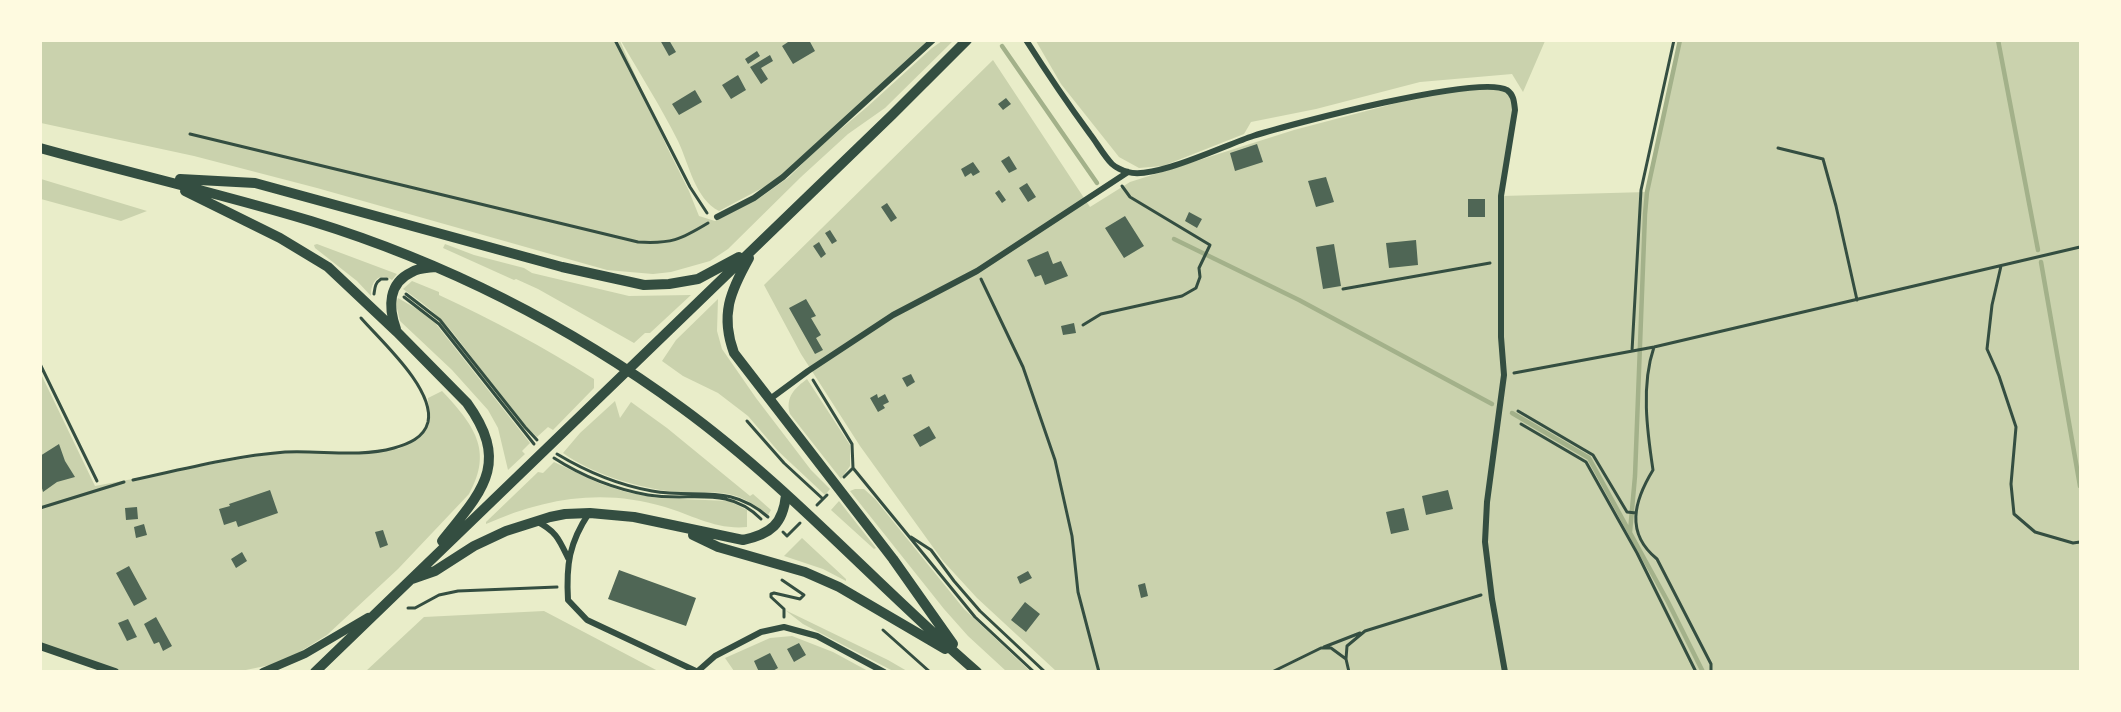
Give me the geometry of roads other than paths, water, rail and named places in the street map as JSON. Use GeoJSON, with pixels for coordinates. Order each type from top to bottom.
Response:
{"type":"FeatureCollection","features":[{"type":"Feature","properties":{"kind":"main road"},"geometry":{"type":"LineString","coordinates":[[315,672],[967,40]]}},
{"type":"Feature","properties":{"kind":"main road"},"geometry":{"type":"LineString","coordinates":[[40,148],[159,178],[313,222],[435,267],[540,318],[614,361],[708,428],[786,495],[978,672]]}},
{"type":"Feature","properties":{"kind":"main road"},"geometry":{"type":"LineString","coordinates":[[159,178],[255,183],[551,264],[644,285],[698,279],[754,247]]}},
{"type":"Feature","properties":{"kind":"main road"},"geometry":{"type":"LineString","coordinates":[[159,178],[310,254],[328,267],[467,403],[489,443],[490,456],[485,483],[471,504],[409,580]]}},
{"type":"Feature","properties":{"kind":"main road"},"geometry":{"type":"LineString","coordinates":[[754,247],[728,305],[727,329],[734,353],[893,559],[965,661]]}},
{"type":"Feature","properties":{"kind":"main road"},"geometry":{"type":"LineString","coordinates":[[397,332],[390,309],[393,290],[412,271],[435,267]]}},
{"type":"Feature","properties":{"kind":"main road"},"geometry":{"type":"LineString","coordinates":[[409,580],[435,572],[492,537],[536,521],[558,516],[590,513],[634,517],[743,540],[759,537],[780,520],[786,495]]}},
{"type":"Feature","properties":{"kind":"main road"},"geometry":{"type":"LineString","coordinates":[[676,527],[718,547],[777,563],[839,587],[965,661]]}},
{"type":"Feature","properties":{"kind":"street"},"geometry":{"type":"LineString","coordinates":[[717,217],[754,198],[783,177],[933,40]]}},
{"type":"Feature","properties":{"kind":"street"},"geometry":{"type":"LineString","coordinates":[[1026,40],[1056,88],[1112,164],[1128,172],[1140,173],[1163,169],[1254,136],[1339,112],[1442,91],[1500,87],[1513,97],[1515,110],[1501,196],[1500,261],[1504,375],[1487,502],[1485,542],[1505,672]]}},
{"type":"Feature","properties":{"kind":"street"},"geometry":{"type":"LineString","coordinates":[[770,399],[893,315],[977,271],[1128,172]]}},
{"type":"Feature","properties":{"kind":"street"},"geometry":{"type":"LineString","coordinates":[[590,513],[578,530],[568,558],[567,587],[568,600],[587,621],[698,671],[715,656],[761,632],[784,627],[816,636],[884,672]]}},
{"type":"Feature","properties":{"kind":"street"},"geometry":{"type":"LineString","coordinates":[[536,521],[555,533],[568,558]]}},
{"type":"Feature","properties":{"kind":"street"},"geometry":{"type":"LineString","coordinates":[[262,672],[305,654],[376,612]]}},
{"type":"Feature","properties":{"kind":"street"},"geometry":{"type":"LineString","coordinates":[[40,646],[115,672]]}},
{"type":"Feature","properties":{"kind":"lane"},"geometry":{"type":"LineString","coordinates":[[40,508],[124,482]]}},
{"type":"Feature","properties":{"kind":"waterway"},"geometry":{"type":"LineString","coordinates":[[1630,532],[1635,476],[1647,192],[1680,40]]}},
{"type":"Feature","properties":{"kind":"waterway"},"geometry":{"type":"LineString","coordinates":[[1998,40],[2038,250]]}},
{"type":"Feature","properties":{"kind":"waterway"},"geometry":{"type":"LineString","coordinates":[[1002,46],[1097,183]]}},
{"type":"Feature","properties":{"kind":"waterway"},"geometry":{"type":"LineString","coordinates":[[1174,239],[1299,300],[1492,404]]}},
{"type":"Feature","properties":{"kind":"waterway"},"geometry":{"type":"LineString","coordinates":[[2041,262],[2080,486]]}},
{"type":"Feature","properties":{"kind":"waterway"},"geometry":{"type":"LineString","coordinates":[[1512,413],[1589,458],[1668,602],[1703,672]]}}]}
